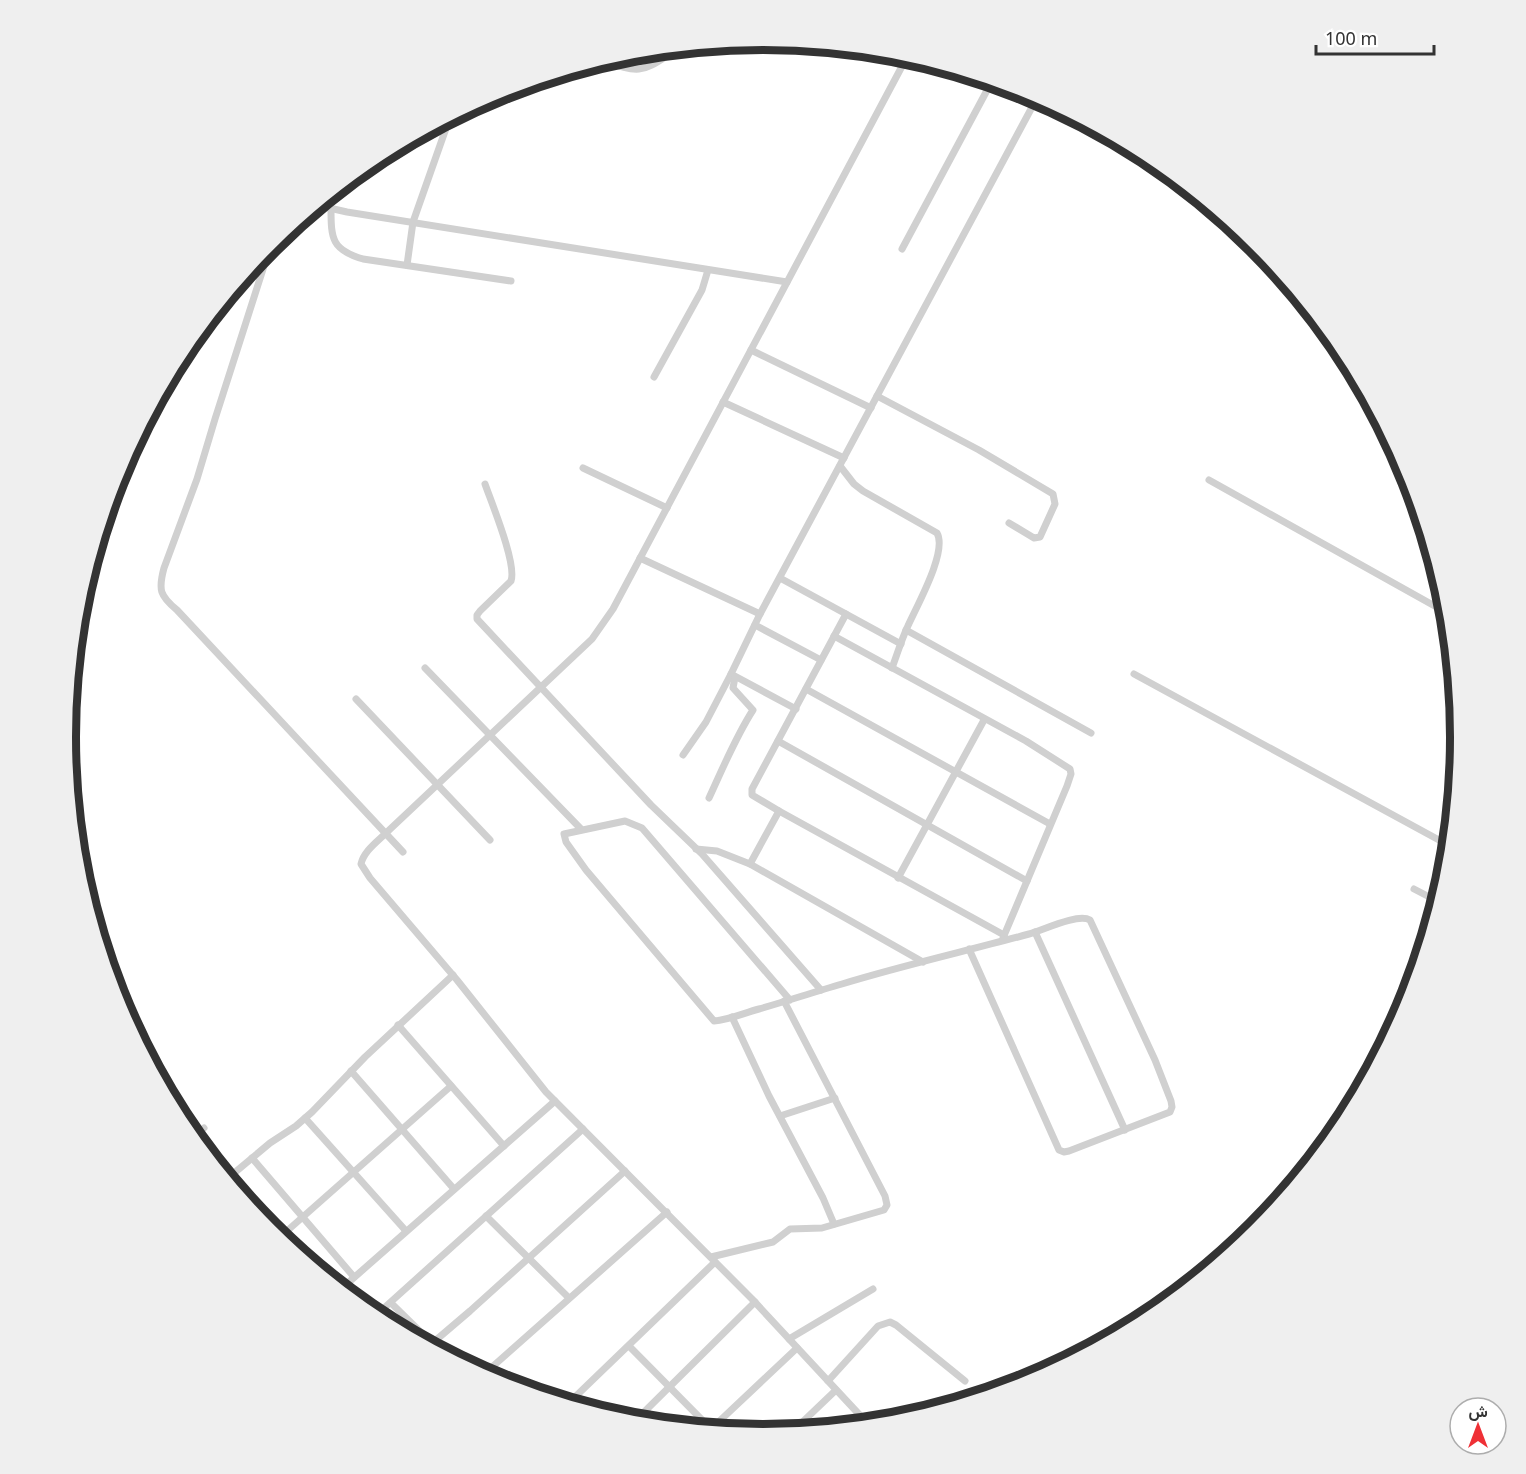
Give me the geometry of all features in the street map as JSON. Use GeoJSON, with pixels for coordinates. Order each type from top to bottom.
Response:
{"type":"FeatureCollection","features":[{"type":"Feature","properties":{"kind":"street"},"geometry":{"type":"LineString","coordinates":[[616,66],[637,71],[666,56]]}},
{"type":"Feature","properties":{"kind":"street"},"geometry":{"type":"LineString","coordinates":[[862,1417],[755,1302],[555,1101],[453,975],[370,878],[361,864],[367,852],[386,833],[592,639],[613,609],[903,64]]}},
{"type":"Feature","properties":{"kind":"street"},"geometry":{"type":"LineString","coordinates":[[902,249],[988,88]]}},
{"type":"Feature","properties":{"kind":"street"},"geometry":{"type":"LineString","coordinates":[[683,755],[733,676],[760,615],[1033,105]]}},
{"type":"Feature","properties":{"kind":"street"},"geometry":{"type":"LineString","coordinates":[[407,266],[413,222],[447,127]]}},
{"type":"Feature","properties":{"kind":"street"},"geometry":{"type":"LineString","coordinates":[[325,207],[787,282]]}},
{"type":"Feature","properties":{"kind":"street"},"geometry":{"type":"LineString","coordinates":[[331,209],[333,239],[338,248],[347,255],[511,281]]}},
{"type":"Feature","properties":{"kind":"street"},"geometry":{"type":"LineString","coordinates":[[264,264],[197,479],[164,568],[160,582],[161,592],[166,601],[403,852]]}},
{"type":"Feature","properties":{"kind":"street"},"geometry":{"type":"LineString","coordinates":[[654,376],[702,290],[708,270]]}},
{"type":"Feature","properties":{"kind":"street"},"geometry":{"type":"LineString","coordinates":[[751,350],[871,408]]}},
{"type":"Feature","properties":{"kind":"street"},"geometry":{"type":"LineString","coordinates":[[877,396],[979,450],[1053,494],[1055,504],[1040,537],[1034,538],[1009,523]]}},
{"type":"Feature","properties":{"kind":"street"},"geometry":{"type":"LineString","coordinates":[[723,402],[844,458]]}},
{"type":"Feature","properties":{"kind":"street"},"geometry":{"type":"LineString","coordinates":[[840,466],[854,484],[863,491],[940,537],[928,584],[906,630],[892,668]]}},
{"type":"Feature","properties":{"kind":"street"},"geometry":{"type":"LineString","coordinates":[[583,468],[667,508]]}},
{"type":"Feature","properties":{"kind":"street"},"geometry":{"type":"LineString","coordinates":[[1209,480],[1438,608]]}},
{"type":"Feature","properties":{"kind":"street"},"geometry":{"type":"LineString","coordinates":[[485,484],[513,575],[511,581],[480,611],[477,619],[651,805],[696,849],[821,990]]}},
{"type":"Feature","properties":{"kind":"street"},"geometry":{"type":"LineString","coordinates":[[640,558],[760,615]]}},
{"type":"Feature","properties":{"kind":"street"},"geometry":{"type":"LineString","coordinates":[[780,578],[901,644]]}},
{"type":"Feature","properties":{"kind":"street"},"geometry":{"type":"LineString","coordinates":[[846,614],[752,791],[755,797],[1003,938]]}},
{"type":"Feature","properties":{"kind":"street"},"geometry":{"type":"LineString","coordinates":[[755,625],[821,660]]}},
{"type":"Feature","properties":{"kind":"street"},"geometry":{"type":"LineString","coordinates":[[906,630],[1091,733]]}},
{"type":"Feature","properties":{"kind":"street"},"geometry":{"type":"LineString","coordinates":[[834,636],[1026,741],[1070,769],[1071,774],[1003,938]]}},
{"type":"Feature","properties":{"kind":"street"},"geometry":{"type":"LineString","coordinates":[[425,668],[581,829]]}},
{"type":"Feature","properties":{"kind":"street"},"geometry":{"type":"LineString","coordinates":[[1134,674],[1442,842]]}},
{"type":"Feature","properties":{"kind":"street"},"geometry":{"type":"LineString","coordinates":[[733,676],[796,709]]}},
{"type":"Feature","properties":{"kind":"street"},"geometry":{"type":"LineString","coordinates":[[709,798],[737,734],[753,710],[733,688],[733,676]]}},
{"type":"Feature","properties":{"kind":"street"},"geometry":{"type":"LineString","coordinates":[[806,689],[1050,824]]}},
{"type":"Feature","properties":{"kind":"street"},"geometry":{"type":"LineString","coordinates":[[356,699],[490,840]]}},
{"type":"Feature","properties":{"kind":"street"},"geometry":{"type":"LineString","coordinates":[[898,878],[984,720]]}},
{"type":"Feature","properties":{"kind":"street"},"geometry":{"type":"LineString","coordinates":[[778,741],[1028,880]]}},
{"type":"Feature","properties":{"kind":"street"},"geometry":{"type":"LineString","coordinates":[[750,864],[779,811]]}},
{"type":"Feature","properties":{"kind":"street"},"geometry":{"type":"LineString","coordinates":[[576,1396],[629,1346],[713,1259],[773,1242],[790,1229],[822,1228],[884,1210],[887,1205],[885,1196],[787,1000],[642,828],[625,821],[567,832],[563,837],[586,870],[712,1019],[717,1021],[732,1017],[787,1000],[821,990],[969,949],[1003,938],[1035,932],[1082,918],[1090,920],[1150,1049],[1172,1107],[1170,1112],[1069,1151],[1059,1150],[969,949]]}},
{"type":"Feature","properties":{"kind":"street"},"geometry":{"type":"LineString","coordinates":[[696,849],[717,851],[750,864],[923,962]]}},
{"type":"Feature","properties":{"kind":"street"},"geometry":{"type":"LineString","coordinates":[[1414,889],[1431,898]]}},
{"type":"Feature","properties":{"kind":"street"},"geometry":{"type":"LineString","coordinates":[[1035,932],[1125,1130]]}},
{"type":"Feature","properties":{"kind":"street"},"geometry":{"type":"LineString","coordinates":[[233,1174],[305,1118],[398,1025],[453,975]]}},
{"type":"Feature","properties":{"kind":"street"},"geometry":{"type":"LineString","coordinates":[[732,1017],[834,1224]]}},
{"type":"Feature","properties":{"kind":"street"},"geometry":{"type":"LineString","coordinates":[[398,1025],[504,1146]]}},
{"type":"Feature","properties":{"kind":"street"},"geometry":{"type":"LineString","coordinates":[[351,1071],[454,1189]]}},
{"type":"Feature","properties":{"kind":"street"},"geometry":{"type":"LineString","coordinates":[[287,1232],[451,1086]]}},
{"type":"Feature","properties":{"kind":"street"},"geometry":{"type":"LineString","coordinates":[[780,1116],[835,1098]]}},
{"type":"Feature","properties":{"kind":"street"},"geometry":{"type":"LineString","coordinates":[[346,1284],[555,1101]]}},
{"type":"Feature","properties":{"kind":"street"},"geometry":{"type":"LineString","coordinates":[[305,1118],[406,1231]]}},
{"type":"Feature","properties":{"kind":"street"},"geometry":{"type":"LineString","coordinates":[[200,1132],[204,1128]]}},
{"type":"Feature","properties":{"kind":"street"},"geometry":{"type":"LineString","coordinates":[[383,1310],[583,1129]]}},
{"type":"Feature","properties":{"kind":"street"},"geometry":{"type":"LineString","coordinates":[[252,1158],[354,1276]]}},
{"type":"Feature","properties":{"kind":"street"},"geometry":{"type":"LineString","coordinates":[[435,1341],[625,1171]]}},
{"type":"Feature","properties":{"kind":"street"},"geometry":{"type":"LineString","coordinates":[[491,1368],[667,1212]]}},
{"type":"Feature","properties":{"kind":"street"},"geometry":{"type":"LineString","coordinates":[[486,1216],[569,1298]]}},
{"type":"Feature","properties":{"kind":"street"},"geometry":{"type":"LineString","coordinates":[[789,1339],[873,1289]]}},
{"type":"Feature","properties":{"kind":"street"},"geometry":{"type":"LineString","coordinates":[[643,1413],[755,1302]]}},
{"type":"Feature","properties":{"kind":"street"},"geometry":{"type":"LineString","coordinates":[[391,1303],[417,1331]]}},
{"type":"Feature","properties":{"kind":"street"},"geometry":{"type":"LineString","coordinates":[[828,1381],[878,1326],[890,1322],[896,1324],[965,1381]]}},
{"type":"Feature","properties":{"kind":"street"},"geometry":{"type":"LineString","coordinates":[[629,1346],[704,1422]]}},
{"type":"Feature","properties":{"kind":"street"},"geometry":{"type":"LineString","coordinates":[[717,1423],[797,1348]]}},
{"type":"Feature","properties":{"kind":"street"},"geometry":{"type":"LineString","coordinates":[[801,1423],[836,1390]]}}]}
